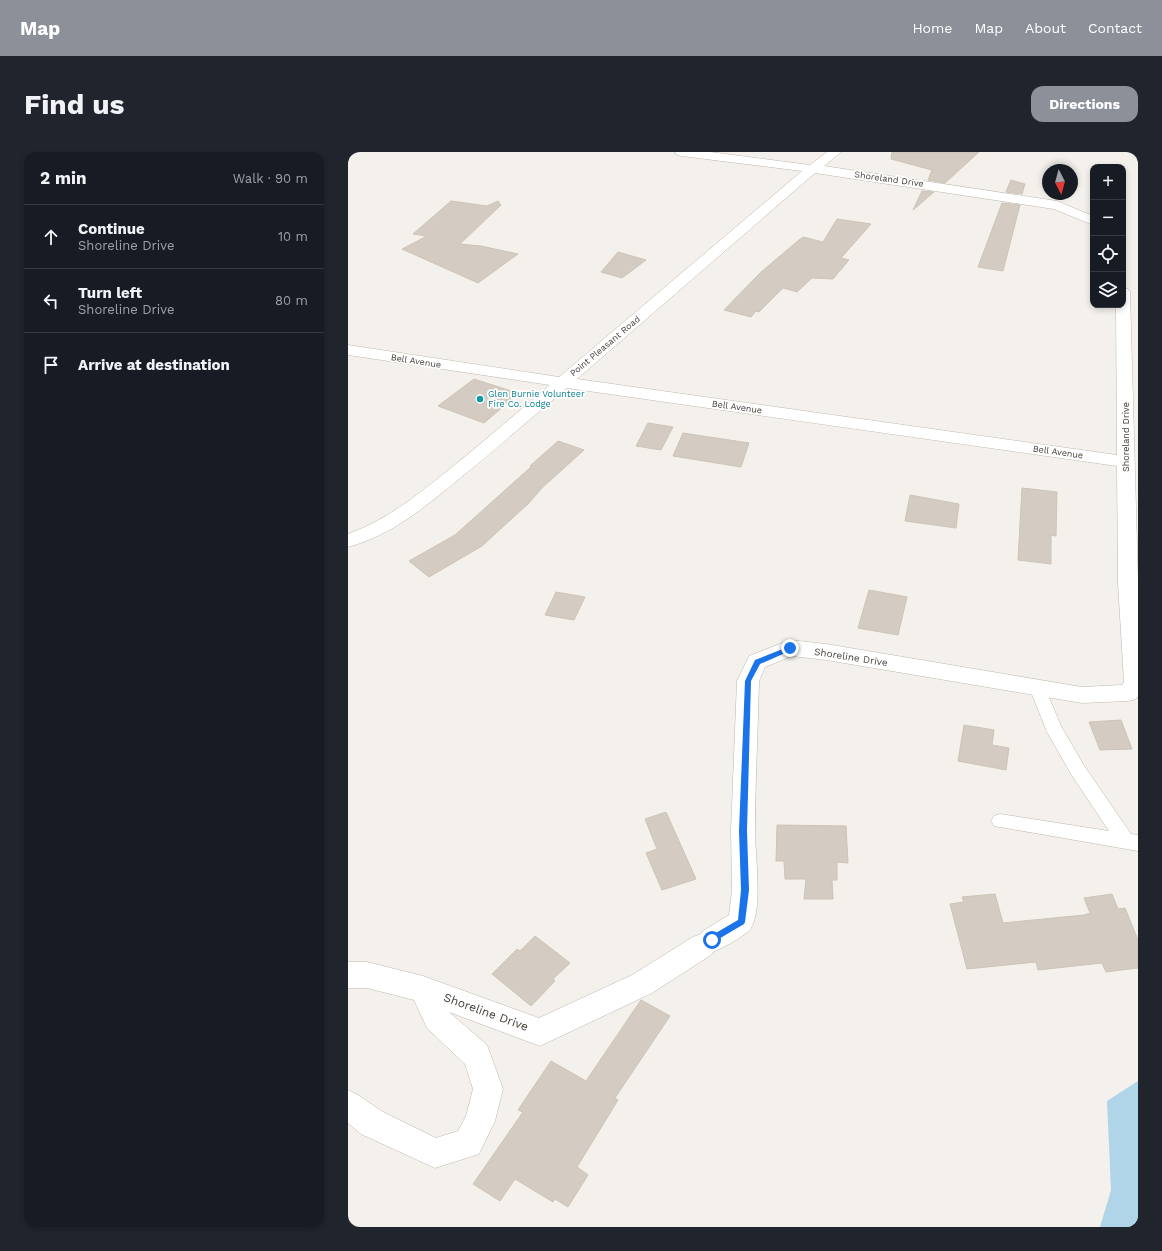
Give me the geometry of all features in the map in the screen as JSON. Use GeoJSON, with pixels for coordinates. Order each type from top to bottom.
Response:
{"type":"FeatureCollection","features":[{"type":"Feature","properties":{"kind":"street","name":"Shoreland Drive"},"geometry":{"type":"LineString","coordinates":[[681,152],[976,192],[1057,205],[1090,220]]}},
{"type":"Feature","properties":{"kind":"street","name":"Point Pleasant Road"},"geometry":{"type":"LineString","coordinates":[[348,541],[395,520],[471,461],[562,382],[835,152]]}},
{"type":"Feature","properties":{"kind":"street","name":"Shoreland Drive"},"geometry":{"type":"LineString","coordinates":[[1123,308],[1128,583]]}},
{"type":"Feature","properties":{"kind":"street","name":"Bell Avenue"},"geometry":{"type":"LineString","coordinates":[[348,350],[1126,462]]}},
{"type":"Feature","properties":{"kind":"street","name":"Shoreline Drive"},"geometry":{"type":"LineString","coordinates":[[348,975],[366,975],[423,989],[540,1032],[642,984],[742,922],[745,890],[743,831],[748,681],[757,662],[790,648],[826,652],[1082,695],[1128,693],[1135,684],[1128,583]]}},
{"type":"Feature","properties":{"kind":"street"},"geometry":{"type":"LineString","coordinates":[[348,1105],[372,1123],[435,1153],[468,1143],[480,1121],[488,1089],[478,1055],[437,1019],[423,989]]}},
{"type":"Feature","properties":{"kind":"lane"},"geometry":{"type":"LineString","coordinates":[[1037,687],[1053,727],[1077,769],[1132,841]]}},
{"type":"Feature","properties":{"kind":"lane"},"geometry":{"type":"LineString","coordinates":[[1000,820],[1132,841]]}},
{"type":"Feature","properties":{"kind":"water"},"geometry":{"type":"Polygon","coordinates":[[[1138,1081],[1138,1227],[1100,1227],[1111,1190],[1107,1101],[1138,1081]]]}},
{"type":"Feature","properties":{"kind":"building"},"geometry":{"type":"Polygon","coordinates":[[[892,152],[979,152],[945,183],[928,180],[932,170],[891,159],[892,152]]]}},
{"type":"Feature","properties":{"kind":"building"},"geometry":{"type":"Polygon","coordinates":[[[1011,180],[1025,184],[1022,194],[1006,192],[1011,180]]]}},
{"type":"Feature","properties":{"kind":"building"},"geometry":{"type":"Polygon","coordinates":[[[922,191],[934,192],[913,210],[922,191]]]}},
{"type":"Feature","properties":{"kind":"building"},"geometry":{"type":"Polygon","coordinates":[[[451,201],[487,206],[498,201],[501,205],[460,244],[481,246],[518,254],[478,283],[402,249],[427,236],[413,234],[451,201]]]}},
{"type":"Feature","properties":{"kind":"building"},"geometry":{"type":"Polygon","coordinates":[[[1002,203],[1020,205],[1003,271],[978,267],[1002,203]]]}},
{"type":"Feature","properties":{"kind":"building"},"geometry":{"type":"Polygon","coordinates":[[[837,219],[871,224],[841,258],[849,260],[833,279],[812,278],[797,292],[783,288],[759,312],[756,311],[751,317],[724,310],[761,272],[803,237],[823,242],[837,219]]]}},
{"type":"Feature","properties":{"kind":"building"},"geometry":{"type":"Polygon","coordinates":[[[618,252],[646,260],[622,278],[601,272],[618,252]]]}},
{"type":"Feature","properties":{"kind":"building","name":"Glen Burnie Volunteer Fire Co. Lodge"},"geometry":{"type":"Polygon","coordinates":[[[474,379],[518,394],[484,423],[438,406],[474,379]]]}},
{"type":"Feature","properties":{"kind":"building"},"geometry":{"type":"Polygon","coordinates":[[[648,423],[673,427],[661,450],[636,446],[648,423]]]}},
{"type":"Feature","properties":{"kind":"building"},"geometry":{"type":"Polygon","coordinates":[[[683,433],[749,443],[741,467],[673,456],[683,433]]]}},
{"type":"Feature","properties":{"kind":"building"},"geometry":{"type":"Polygon","coordinates":[[[558,441],[584,450],[482,546],[429,577],[409,561],[455,535],[558,441]]]}},
{"type":"Feature","properties":{"kind":"building"},"geometry":{"type":"Polygon","coordinates":[[[1022,488],[1057,492],[1056,536],[1051,535],[1051,564],[1018,560],[1022,488]]]}},
{"type":"Feature","properties":{"kind":"building"},"geometry":{"type":"Polygon","coordinates":[[[910,495],[959,504],[956,528],[905,521],[910,495]]]}},
{"type":"Feature","properties":{"kind":"building"},"geometry":{"type":"Polygon","coordinates":[[[869,590],[907,597],[898,635],[858,628],[869,590]]]}},
{"type":"Feature","properties":{"kind":"building"},"geometry":{"type":"Polygon","coordinates":[[[556,592],[585,597],[574,620],[545,615],[556,592]]]}},
{"type":"Feature","properties":{"kind":"building"},"geometry":{"type":"Polygon","coordinates":[[[1121,720],[1132,749],[1100,750],[1089,722],[1121,720]]]}},
{"type":"Feature","properties":{"kind":"building"},"geometry":{"type":"Polygon","coordinates":[[[964,725],[994,730],[992,745],[1009,748],[1006,770],[958,761],[964,725]]]}},
{"type":"Feature","properties":{"kind":"building"},"geometry":{"type":"Polygon","coordinates":[[[666,812],[696,879],[662,890],[646,853],[657,849],[645,819],[666,812]]]}},
{"type":"Feature","properties":{"kind":"building"},"geometry":{"type":"Polygon","coordinates":[[[777,825],[846,826],[848,863],[837,862],[837,880],[832,880],[833,899],[804,899],[806,879],[785,879],[784,861],[776,861],[777,825]]]}},
{"type":"Feature","properties":{"kind":"building"},"geometry":{"type":"Polygon","coordinates":[[[995,894],[1003,923],[1084,915],[1090,913],[1084,898],[1112,894],[1118,909],[1125,908],[1138,940],[1138,968],[1106,972],[1102,963],[1038,970],[1036,962],[967,969],[950,904],[964,902],[962,897],[995,894]]]}},
{"type":"Feature","properties":{"kind":"building"},"geometry":{"type":"Polygon","coordinates":[[[535,936],[570,963],[553,979],[555,981],[531,1006],[492,974],[517,949],[520,951],[535,936]]]}},
{"type":"Feature","properties":{"kind":"building"},"geometry":{"type":"Polygon","coordinates":[[[641,1000],[670,1016],[615,1098],[618,1100],[577,1167],[588,1175],[568,1207],[555,1199],[553,1202],[515,1179],[500,1201],[473,1184],[523,1112],[518,1110],[551,1061],[586,1081],[641,1000]]]}},
{"type":"Feature","properties":{"kind":"place","name":"Glen Burnie Volunteer Fire Co. Lodge"},"geometry":{"type":"Point","coordinates":[480,399]}},
{"type":"Feature","properties":{"kind":"route"},"geometry":{"type":"LineString","coordinates":[[712,940],[742,922],[745,890],[743,831],[748,681],[757,662],[790,648]]}}]}
